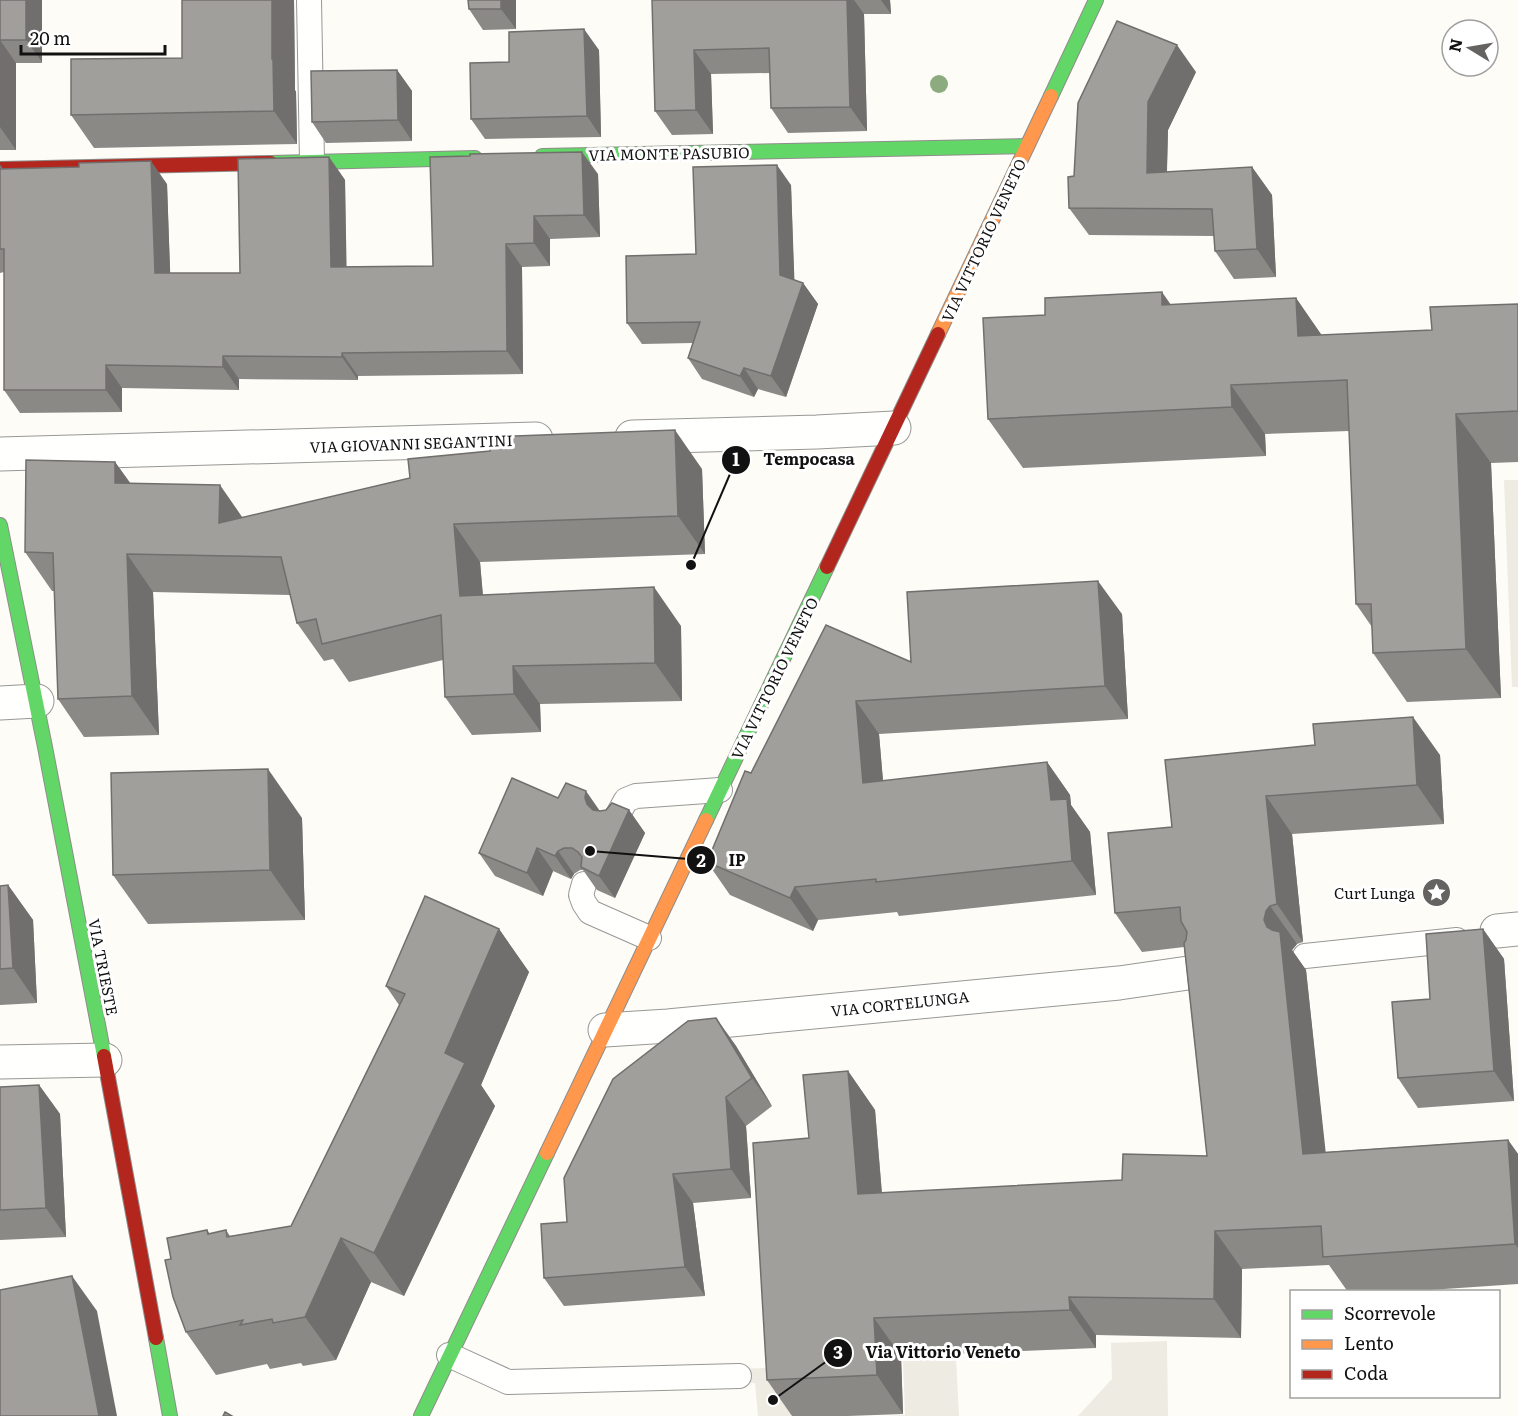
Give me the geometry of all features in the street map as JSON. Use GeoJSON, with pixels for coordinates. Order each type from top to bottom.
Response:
{"type":"FeatureCollection","features":[{"type":"Feature","properties":{"kind":"street","name":"VIA VITTORIO VENETO"},"geometry":{"type":"LineString","coordinates":[[420,1416],[894,428],[1096,0]]}},
{"type":"Feature","properties":{"kind":"street","name":"VIA MONTE PASUBIO"},"geometry":{"type":"LineString","coordinates":[[525,157],[1027,146]]}},
{"type":"Feature","properties":{"kind":"street"},"geometry":{"type":"LineString","coordinates":[[0,169],[490,158]]}},
{"type":"Feature","properties":{"kind":"street"},"geometry":{"type":"LineString","coordinates":[[603,437],[894,428]]}},
{"type":"Feature","properties":{"kind":"street","name":"VIA GIOVANNI SEGANTINI"},"geometry":{"type":"LineString","coordinates":[[0,454],[568,438]]}},
{"type":"Feature","properties":{"kind":"street","name":"VIA TRIESTE"},"geometry":{"type":"LineString","coordinates":[[0,525],[37,701],[170,1416]]}},
{"type":"Feature","properties":{"kind":"street"},"geometry":{"type":"LineString","coordinates":[[0,703],[37,701]]}},
{"type":"Feature","properties":{"kind":"street","name":"VIA CORTELUNGA"},"geometry":{"type":"LineString","coordinates":[[605,1029],[679,1025],[1119,983],[1202,971]]}},
{"type":"Feature","properties":{"kind":"street"},"geometry":{"type":"LineString","coordinates":[[0,1062],[105,1060]]}},
{"type":"Feature","properties":{"kind":"lane"},"geometry":{"type":"LineString","coordinates":[[309,0],[312,161]]}},
{"type":"Feature","properties":{"kind":"lane"},"geometry":{"type":"LineString","coordinates":[[615,820],[626,800],[636,796],[720,790]]}},
{"type":"Feature","properties":{"kind":"lane"},"geometry":{"type":"LineString","coordinates":[[584,884],[581,895],[590,912],[649,938]]}},
{"type":"Feature","properties":{"kind":"lane"},"geometry":{"type":"LineString","coordinates":[[1305,956],[1476,938],[1507,930]]}},
{"type":"Feature","properties":{"kind":"lane"},"geometry":{"type":"LineString","coordinates":[[449,1355],[508,1382],[739,1376]]}},
{"type":"Feature","properties":{"kind":"shaded area"},"geometry":{"type":"Polygon","coordinates":[[[1504,480],[1518,480],[1518,687],[1512,687],[1504,480]]]}},
{"type":"Feature","properties":{"kind":"shaded area"},"geometry":{"type":"Polygon","coordinates":[[[1167,1341],[1168,1416],[1078,1416],[1112,1379],[1111,1343],[1167,1341]]]}},
{"type":"Feature","properties":{"kind":"shaded area"},"geometry":{"type":"Polygon","coordinates":[[[956,1359],[959,1416],[886,1416],[905,1415],[903,1361],[956,1359]]]}},
{"type":"Feature","properties":{"kind":"shaded area"},"geometry":{"type":"Polygon","coordinates":[[[788,1367],[791,1416],[758,1416],[755,1383],[739,1384],[739,1369],[788,1367]]]}},
{"type":"Feature","properties":{"kind":"building"},"geometry":{"type":"Polygon","coordinates":[[[0,0],[26,0],[26,40],[0,40],[0,0]]]}},
{"type":"Feature","properties":{"kind":"building"},"geometry":{"type":"Polygon","coordinates":[[[182,0],[272,0],[274,111],[71,115],[71,59],[182,58],[182,0]]]}},
{"type":"Feature","properties":{"kind":"building"},"geometry":{"type":"Polygon","coordinates":[[[468,0],[501,0],[501,9],[469,9],[468,0]]]}},
{"type":"Feature","properties":{"kind":"building"},"geometry":{"type":"Polygon","coordinates":[[[652,0],[847,0],[850,107],[771,108],[769,48],[694,50],[696,110],[655,111],[652,0]]]}},
{"type":"Feature","properties":{"kind":"building"},"geometry":{"type":"Polygon","coordinates":[[[1117,21],[1177,45],[1148,102],[1147,173],[1252,167],[1257,249],[1215,251],[1212,209],[1069,208],[1068,177],[1074,176],[1078,103],[1117,21]]]}},
{"type":"Feature","properties":{"kind":"building"},"geometry":{"type":"Polygon","coordinates":[[[584,29],[587,116],[471,119],[470,63],[509,62],[509,32],[584,29]]]}},
{"type":"Feature","properties":{"kind":"building"},"geometry":{"type":"Polygon","coordinates":[[[397,70],[398,120],[312,122],[311,71],[397,70]]]}},
{"type":"Feature","properties":{"kind":"building"},"geometry":{"type":"Polygon","coordinates":[[[582,152],[584,215],[534,216],[534,243],[506,244],[507,351],[342,353],[342,357],[223,356],[223,367],[106,365],[106,390],[4,390],[4,249],[0,249],[0,169],[79,167],[79,163],[151,161],[155,273],[240,273],[238,159],[329,157],[331,267],[433,266],[430,157],[582,152]]]}},
{"type":"Feature","properties":{"kind":"building"},"geometry":{"type":"Polygon","coordinates":[[[777,165],[780,275],[803,283],[771,376],[744,368],[740,376],[688,358],[700,322],[627,323],[626,256],[696,254],[693,167],[777,165]]]}},
{"type":"Feature","properties":{"kind":"building"},"geometry":{"type":"Polygon","coordinates":[[[1162,292],[1162,305],[1296,298],[1298,336],[1432,330],[1430,307],[1518,304],[1518,411],[1456,414],[1466,649],[1373,653],[1371,604],[1356,604],[1347,380],[1231,385],[1232,407],[988,419],[983,318],[1045,315],[1045,298],[1162,292]]]}},
{"type":"Feature","properties":{"kind":"building"},"geometry":{"type":"Polygon","coordinates":[[[675,430],[678,516],[454,524],[460,596],[654,587],[655,663],[513,666],[514,694],[445,697],[441,615],[322,644],[316,619],[297,623],[281,557],[127,554],[132,696],[58,699],[53,553],[25,552],[26,460],[115,462],[115,483],[220,485],[219,523],[410,478],[408,459],[490,451],[490,437],[675,430]]]}},
{"type":"Feature","properties":{"kind":"building"},"geometry":{"type":"Polygon","coordinates":[[[1098,581],[1105,686],[856,701],[863,783],[1047,762],[1051,800],[1067,799],[1072,861],[876,882],[876,879],[795,887],[790,898],[707,862],[745,771],[751,773],[826,625],[911,662],[907,592],[1098,581]]]}},
{"type":"Feature","properties":{"kind":"building"},"geometry":{"type":"Polygon","coordinates":[[[1413,717],[1417,785],[1266,796],[1277,904],[1270,906],[1264,920],[1267,927],[1280,932],[1303,1154],[1508,1140],[1515,1244],[1323,1257],[1321,1226],[1215,1231],[1214,1299],[1069,1297],[1070,1310],[874,1318],[877,1375],[767,1380],[753,1143],[809,1138],[803,1075],[848,1071],[858,1194],[1122,1180],[1123,1154],[1207,1156],[1184,943],[1187,932],[1181,921],[1180,907],[1115,913],[1108,833],[1172,827],[1165,760],[1315,745],[1313,724],[1413,717]]]}},
{"type":"Feature","properties":{"kind":"building"},"geometry":{"type":"Polygon","coordinates":[[[268,769],[270,870],[113,875],[111,773],[268,769]]]}},
{"type":"Feature","properties":{"kind":"building"},"geometry":{"type":"Polygon","coordinates":[[[512,778],[558,798],[566,783],[586,791],[587,804],[593,810],[606,810],[612,803],[629,810],[599,876],[581,867],[582,857],[572,848],[564,848],[555,856],[537,848],[527,873],[479,853],[512,778]]]}},
{"type":"Feature","properties":{"kind":"building"},"geometry":{"type":"Polygon","coordinates":[[[8,885],[13,968],[0,969],[0,886],[8,885]]]}},
{"type":"Feature","properties":{"kind":"building"},"geometry":{"type":"Polygon","coordinates":[[[425,896],[499,929],[445,1053],[465,1063],[374,1253],[341,1238],[305,1317],[273,1323],[272,1319],[240,1325],[243,1320],[186,1332],[173,1297],[165,1260],[171,1259],[167,1238],[207,1230],[208,1234],[226,1230],[227,1237],[291,1226],[405,994],[386,986],[425,896]]]}},
{"type":"Feature","properties":{"kind":"building"},"geometry":{"type":"Polygon","coordinates":[[[1483,929],[1494,1071],[1398,1078],[1392,1002],[1430,999],[1426,934],[1483,929]]]}},
{"type":"Feature","properties":{"kind":"building"},"geometry":{"type":"Polygon","coordinates":[[[716,1018],[752,1078],[726,1097],[731,1169],[673,1174],[685,1267],[544,1278],[541,1224],[567,1222],[564,1178],[613,1079],[688,1021],[716,1018]]]}},
{"type":"Feature","properties":{"kind":"building"},"geometry":{"type":"Polygon","coordinates":[[[39,1085],[46,1208],[0,1210],[0,1087],[39,1085]]]}},
{"type":"Feature","properties":{"kind":"building"},"geometry":{"type":"Polygon","coordinates":[[[72,1276],[99,1416],[0,1416],[0,1290],[72,1276]]]}},
{"type":"Feature","properties":{"kind":"traffic: fast"},"geometry":{"type":"LineString","coordinates":[[1051,96],[1096,0]]}},
{"type":"Feature","properties":{"kind":"traffic: fast"},"geometry":{"type":"LineString","coordinates":[[542,156],[1027,146]]}},
{"type":"Feature","properties":{"kind":"traffic: fast"},"geometry":{"type":"LineString","coordinates":[[271,163],[475,158]]}},
{"type":"Feature","properties":{"kind":"traffic: fast"},"geometry":{"type":"LineString","coordinates":[[0,525],[104,1056]]}},
{"type":"Feature","properties":{"kind":"traffic: fast"},"geometry":{"type":"LineString","coordinates":[[706,820],[827,567]]}},
{"type":"Feature","properties":{"kind":"traffic: fast"},"geometry":{"type":"LineString","coordinates":[[421,1416],[547,1153]]}},
{"type":"Feature","properties":{"kind":"traffic: fast"},"geometry":{"type":"LineString","coordinates":[[156,1338],[170,1416]]}},
{"type":"Feature","properties":{"kind":"traffic: slow"},"geometry":{"type":"LineString","coordinates":[[938,334],[1051,96]]}},
{"type":"Feature","properties":{"kind":"traffic: slow"},"geometry":{"type":"LineString","coordinates":[[547,1153],[706,820]]}},
{"type":"Feature","properties":{"kind":"traffic: jam"},"geometry":{"type":"LineString","coordinates":[[0,169],[271,163]]}},
{"type":"Feature","properties":{"kind":"traffic: jam"},"geometry":{"type":"LineString","coordinates":[[827,567],[938,334]]}},
{"type":"Feature","properties":{"kind":"traffic: jam"},"geometry":{"type":"LineString","coordinates":[[104,1056],[156,1338]]}},
{"type":"Feature","properties":{"kind":"place","name":"Tempocasa"},"geometry":{"type":"Point","coordinates":[691,565]}},
{"type":"Feature","properties":{"kind":"place","name":"IP"},"geometry":{"type":"Point","coordinates":[590,851]}},
{"type":"Feature","properties":{"kind":"place","name":"Curt Lunga"},"geometry":{"type":"Point","coordinates":[1436,892]}},
{"type":"Feature","properties":{"kind":"place","name":"Via Vittorio Veneto"},"geometry":{"type":"Point","coordinates":[773,1400]}}]}
